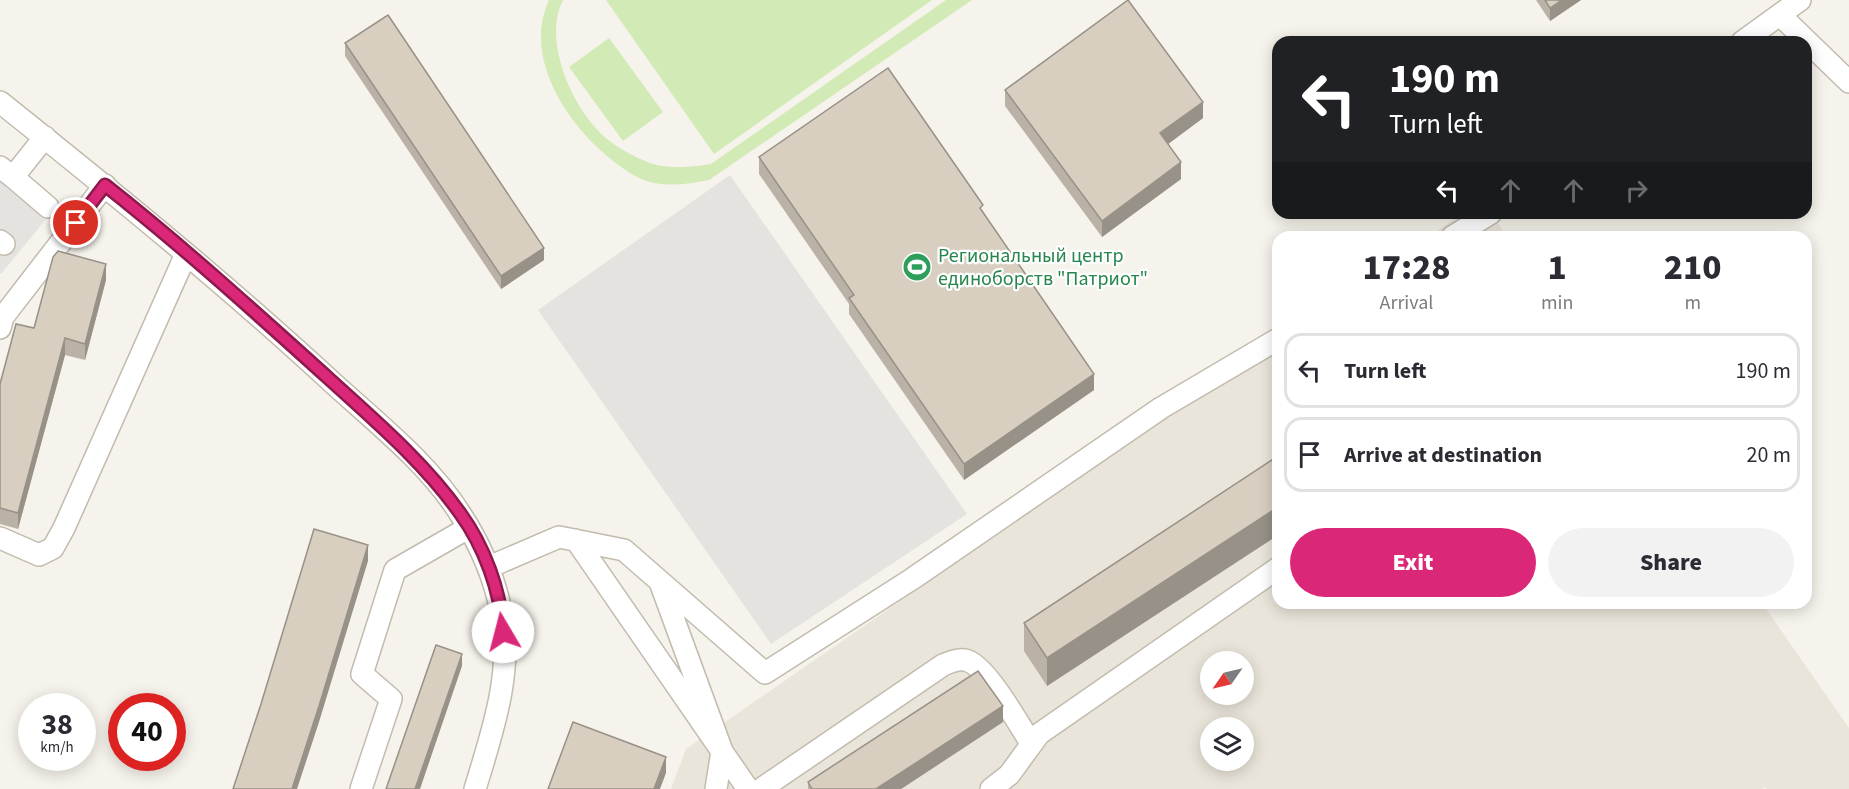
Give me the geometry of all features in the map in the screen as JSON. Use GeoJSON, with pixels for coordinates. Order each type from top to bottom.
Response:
{"type":"FeatureCollection","features":[{"type":"Feature","properties":{"kind":"street"},"geometry":{"type":"LineString","coordinates":[[1751,36],[1800,0]]}},
{"type":"Feature","properties":{"kind":"street"},"geometry":{"type":"LineString","coordinates":[[1781,16],[1802,36]]}},
{"type":"Feature","properties":{"kind":"street"},"geometry":{"type":"LineString","coordinates":[[1812,46],[1849,82]]}},
{"type":"Feature","properties":{"kind":"street"},"geometry":{"type":"LineString","coordinates":[[0,102],[105,185],[289,342],[416,459],[460,514],[489,567],[502,612],[505,670],[489,742],[475,789]]}},
{"type":"Feature","properties":{"kind":"street"},"geometry":{"type":"LineString","coordinates":[[45,137],[6,172],[48,207]]}},
{"type":"Feature","properties":{"kind":"street"},"geometry":{"type":"LineString","coordinates":[[0,328],[3,317],[105,185]]}},
{"type":"Feature","properties":{"kind":"street"},"geometry":{"type":"LineString","coordinates":[[1462,231],[1481,219]]}},
{"type":"Feature","properties":{"kind":"street"},"geometry":{"type":"LineString","coordinates":[[0,538],[39,555],[52,548],[64,528],[186,254]]}},
{"type":"Feature","properties":{"kind":"street"},"geometry":{"type":"LineString","coordinates":[[489,567],[559,537],[624,550],[765,673],[912,579],[1161,408],[1272,343]]}},
{"type":"Feature","properties":{"kind":"street"},"geometry":{"type":"LineString","coordinates":[[361,789],[391,699],[362,674],[395,570],[468,528]]}},
{"type":"Feature","properties":{"kind":"street"},"geometry":{"type":"LineString","coordinates":[[576,540],[748,789]]}},
{"type":"Feature","properties":{"kind":"street"},"geometry":{"type":"LineString","coordinates":[[991,789],[1010,775],[1039,734],[1272,572]]}},
{"type":"Feature","properties":{"kind":"street"},"geometry":{"type":"LineString","coordinates":[[659,579],[722,751],[716,789]]}},
{"type":"Feature","properties":{"kind":"street"},"geometry":{"type":"LineString","coordinates":[[761,789],[943,665],[957,660],[968,660],[981,669],[1031,743]]}},
{"type":"Feature","properties":{"kind":"shaded area"},"geometry":{"type":"Polygon","coordinates":[[[730,175],[967,514],[771,644],[538,310],[730,175]]]}},
{"type":"Feature","properties":{"kind":"shaded area"},"geometry":{"type":"Polygon","coordinates":[[[0,179],[47,218],[1,274],[0,273],[0,179]]]}},
{"type":"Feature","properties":{"kind":"shaded area"},"geometry":{"type":"Polygon","coordinates":[[[1454,219],[1495,219],[1503,231],[1437,231],[1454,219]]]}},
{"type":"Feature","properties":{"kind":"shaded area"},"geometry":{"type":"Polygon","coordinates":[[[1272,344],[1272,609],[1766,609],[1849,728],[1849,789],[1767,789],[1765,787],[1762,789],[671,789],[686,749],[1272,344]]]}},
{"type":"Feature","properties":{"kind":"green space"},"geometry":{"type":"Polygon","coordinates":[[[549,0],[563,0],[557,17],[556,36],[559,57],[565,77],[585,115],[611,142],[624,151],[655,165],[679,167],[711,164],[946,0],[972,0],[709,180],[672,185],[644,180],[622,168],[591,142],[563,106],[552,86],[541,43],[542,21],[549,0]]]}},
{"type":"Feature","properties":{"kind":"green space"},"geometry":{"type":"Polygon","coordinates":[[[606,0],[932,0],[714,154],[606,0]]]}},
{"type":"Feature","properties":{"kind":"green space"},"geometry":{"type":"Polygon","coordinates":[[[609,38],[663,112],[623,141],[569,67],[609,38]]]}},
{"type":"Feature","properties":{"kind":"building"},"geometry":{"type":"Polygon","coordinates":[[[1128,0],[1203,102],[1160,133],[1181,162],[1102,221],[1005,90],[1128,0]]]}},
{"type":"Feature","properties":{"kind":"building"},"geometry":{"type":"Polygon","coordinates":[[[1545,0],[1562,0],[1550,8],[1545,0]]]}},
{"type":"Feature","properties":{"kind":"building"},"geometry":{"type":"Polygon","coordinates":[[[388,15],[544,248],[501,276],[345,43],[388,15]]]}},
{"type":"Feature","properties":{"kind":"building","name":"Региональный центр единоборств \"Патриот\""},"geometry":{"type":"Polygon","coordinates":[[[888,68],[983,205],[980,208],[1094,374],[964,464],[849,298],[854,295],[759,157],[888,68]]]}},
{"type":"Feature","properties":{"kind":"building"},"geometry":{"type":"Polygon","coordinates":[[[58,251],[106,264],[85,344],[65,338],[18,513],[0,508],[0,384],[16,324],[34,328],[53,257],[58,251]]]}},
{"type":"Feature","properties":{"kind":"building"},"geometry":{"type":"Polygon","coordinates":[[[1272,460],[1272,511],[1047,658],[1024,623],[1272,460]]]}},
{"type":"Feature","properties":{"kind":"building"},"geometry":{"type":"Polygon","coordinates":[[[314,529],[368,545],[319,706],[292,789],[233,789],[261,704],[314,529]]]}},
{"type":"Feature","properties":{"kind":"building"},"geometry":{"type":"Polygon","coordinates":[[[436,645],[462,654],[415,789],[386,789],[436,645]]]}},
{"type":"Feature","properties":{"kind":"building"},"geometry":{"type":"Polygon","coordinates":[[[978,671],[1003,706],[876,789],[812,789],[808,782],[978,671]]]}},
{"type":"Feature","properties":{"kind":"building"},"geometry":{"type":"Polygon","coordinates":[[[573,722],[666,757],[654,789],[548,789],[573,722]]]}},
{"type":"Feature","properties":{"kind":"place","name":"Региональный центр единоборств \"Патриот\""},"geometry":{"type":"Point","coordinates":[917,267]}},
{"type":"Feature","properties":{"kind":"route"},"geometry":{"type":"LineString","coordinates":[[76,223],[105,185],[289,342],[416,459],[460,514],[489,567],[502,612],[503,632]]}}]}
